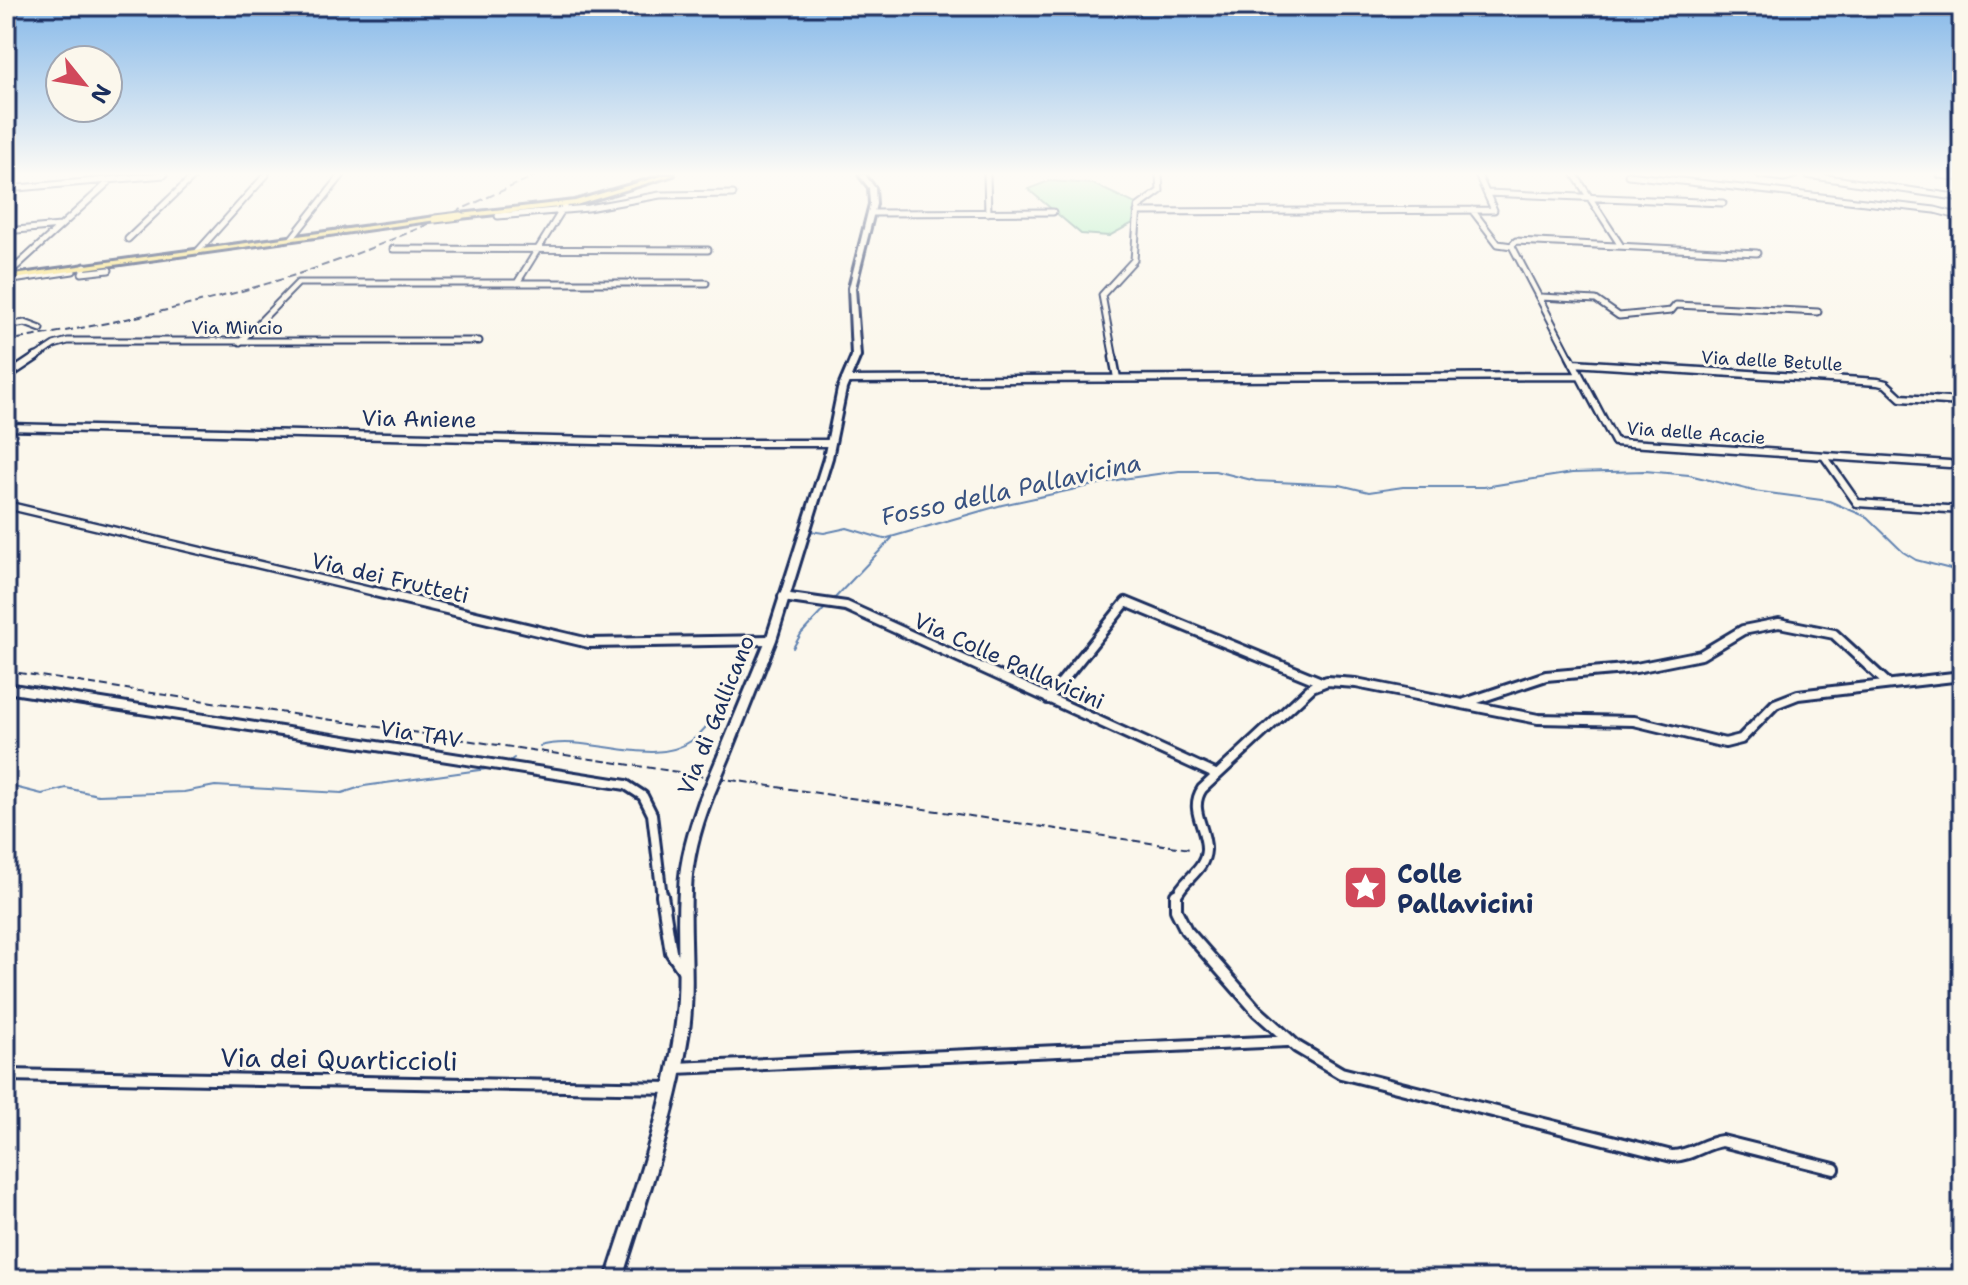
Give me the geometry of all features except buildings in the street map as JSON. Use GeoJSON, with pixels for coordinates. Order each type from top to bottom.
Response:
{"type":"FeatureCollection","features":[{"type":"Feature","properties":{"kind":"main road"},"geometry":{"type":"LineString","coordinates":[[6,278],[315,235]]}},
{"type":"Feature","properties":{"kind":"street"},"geometry":{"type":"LineString","coordinates":[[6,278],[51,235]]}},
{"type":"Feature","properties":{"kind":"street"},"geometry":{"type":"LineString","coordinates":[[128,239],[132,235]]}},
{"type":"Feature","properties":{"kind":"street"},"geometry":{"type":"LineString","coordinates":[[198,251],[212,235]]}},
{"type":"Feature","properties":{"kind":"street"},"geometry":{"type":"LineString","coordinates":[[517,283],[546,235]]}},
{"type":"Feature","properties":{"kind":"street","name":"Via di Gallicano"},"geometry":{"type":"LineString","coordinates":[[614,1279],[647,1177],[675,1068],[686,975],[683,875],[690,842],[771,640],[831,443],[845,380],[857,350],[852,288],[866,235]]}},
{"type":"Feature","properties":{"kind":"street"},"geometry":{"type":"LineString","coordinates":[[1117,378],[1102,296],[1134,260],[1136,235]]}},
{"type":"Feature","properties":{"kind":"street"},"geometry":{"type":"LineString","coordinates":[[1491,235],[1498,244],[1512,246],[1511,242],[1516,241],[1757,253]]}},
{"type":"Feature","properties":{"kind":"street"},"geometry":{"type":"LineString","coordinates":[[1614,235],[1621,246]]}},
{"type":"Feature","properties":{"kind":"street","name":"Via delle Acacie"},"geometry":{"type":"LineString","coordinates":[[1512,246],[1617,442],[1949,464]]}},
{"type":"Feature","properties":{"kind":"street"},"geometry":{"type":"LineString","coordinates":[[393,249],[708,250]]}},
{"type":"Feature","properties":{"kind":"street"},"geometry":{"type":"LineString","coordinates":[[84,268],[83,273],[109,270]]}},
{"type":"Feature","properties":{"kind":"street"},"geometry":{"type":"LineString","coordinates":[[240,342],[296,284],[706,283]]}},
{"type":"Feature","properties":{"kind":"street"},"geometry":{"type":"LineString","coordinates":[[1541,297],[1596,300],[1621,316],[1670,311],[1676,305],[1818,312]]}},
{"type":"Feature","properties":{"kind":"street"},"geometry":{"type":"LineString","coordinates":[[6,326],[22,323],[41,329]]}},
{"type":"Feature","properties":{"kind":"street","name":"Via Mincio"},"geometry":{"type":"LineString","coordinates":[[6,377],[65,341],[479,341]]}},
{"type":"Feature","properties":{"kind":"street","name":"Via delle Betulle"},"geometry":{"type":"LineString","coordinates":[[1573,363],[1880,382],[1902,398],[1962,402]]}},
{"type":"Feature","properties":{"kind":"street"},"geometry":{"type":"LineString","coordinates":[[845,380],[1580,376]]}},
{"type":"Feature","properties":{"kind":"street","name":"Via Aniene"},"geometry":{"type":"LineString","coordinates":[[6,427],[684,443],[831,443]]}},
{"type":"Feature","properties":{"kind":"street"},"geometry":{"type":"LineString","coordinates":[[1824,456],[1857,503],[1962,510]]}},
{"type":"Feature","properties":{"kind":"street","name":"Via dei Frutteti"},"geometry":{"type":"LineString","coordinates":[[6,505],[585,642],[771,640]]}},
{"type":"Feature","properties":{"kind":"street","name":"Via Colle Pallavicini"},"geometry":{"type":"LineString","coordinates":[[783,597],[844,605],[1215,774]]}},
{"type":"Feature","properties":{"kind":"street"},"geometry":{"type":"LineString","coordinates":[[1048,699],[1127,602],[1321,682],[1361,683],[1542,719],[1634,721],[1728,743],[1741,739],[1767,711],[1788,699],[1823,691],[1962,676]]}},
{"type":"Feature","properties":{"kind":"street"},"geometry":{"type":"LineString","coordinates":[[1463,704],[1546,676],[1640,667],[1699,656],[1743,630],[1775,623],[1798,624],[1834,634],[1887,683]]}},
{"type":"Feature","properties":{"kind":"street"},"geometry":{"type":"LineString","coordinates":[[1321,682],[1201,788],[1196,800],[1206,854],[1198,871],[1178,890],[1175,899],[1176,910],[1186,930],[1287,1041],[1309,1058],[1341,1073],[1672,1156],[1686,1156],[1703,1144],[1722,1141],[1834,1169]]}},
{"type":"Feature","properties":{"kind":"street","name":"Via TAV"},"geometry":{"type":"LineString","coordinates":[[6,688],[626,785],[643,796],[652,814],[669,945],[686,975]]}},
{"type":"Feature","properties":{"kind":"street"},"geometry":{"type":"LineString","coordinates":[[675,1068],[1287,1041]]}},
{"type":"Feature","properties":{"kind":"street","name":"Via dei Quarticcioli"},"geometry":{"type":"LineString","coordinates":[[6,1075],[671,1088]]}},
{"type":"Feature","properties":{"kind":"waterway","name":"Fosso della Pallavicina"},"geometry":{"type":"LineString","coordinates":[[810,531],[824,533],[847,528],[884,539],[1002,505],[1122,479],[1179,471],[1215,471],[1256,481],[1340,485],[1369,492],[1403,487],[1484,487],[1572,473],[1645,471],[1689,475],[1754,491],[1829,501],[1867,517],[1903,552],[1916,560],[1962,572]]}},
{"type":"Feature","properties":{"kind":"waterway"},"geometry":{"type":"LineString","coordinates":[[833,600],[892,538]]}},
{"type":"Feature","properties":{"kind":"waterway"},"geometry":{"type":"LineString","coordinates":[[793,648],[801,634],[827,606]]}},
{"type":"Feature","properties":{"kind":"waterway"},"geometry":{"type":"LineString","coordinates":[[540,746],[559,743],[657,752],[675,749],[691,741],[706,727],[744,673]]}},
{"type":"Feature","properties":{"kind":"waterway"},"geometry":{"type":"LineString","coordinates":[[6,785],[42,794],[66,788],[98,795],[184,792],[215,786],[342,793],[364,786],[494,768]]}},
{"type":"Feature","properties":{"kind":"railway"},"geometry":{"type":"LineString","coordinates":[[6,341],[164,311],[242,291],[319,267],[403,235]]}},
{"type":"Feature","properties":{"kind":"railway"},"geometry":{"type":"LineString","coordinates":[[6,671],[1190,849]]}},
{"type":"Feature","properties":{"kind":"place","name":"Colle Pallavicini"},"geometry":{"type":"Point","coordinates":[1366,888]}}]}
